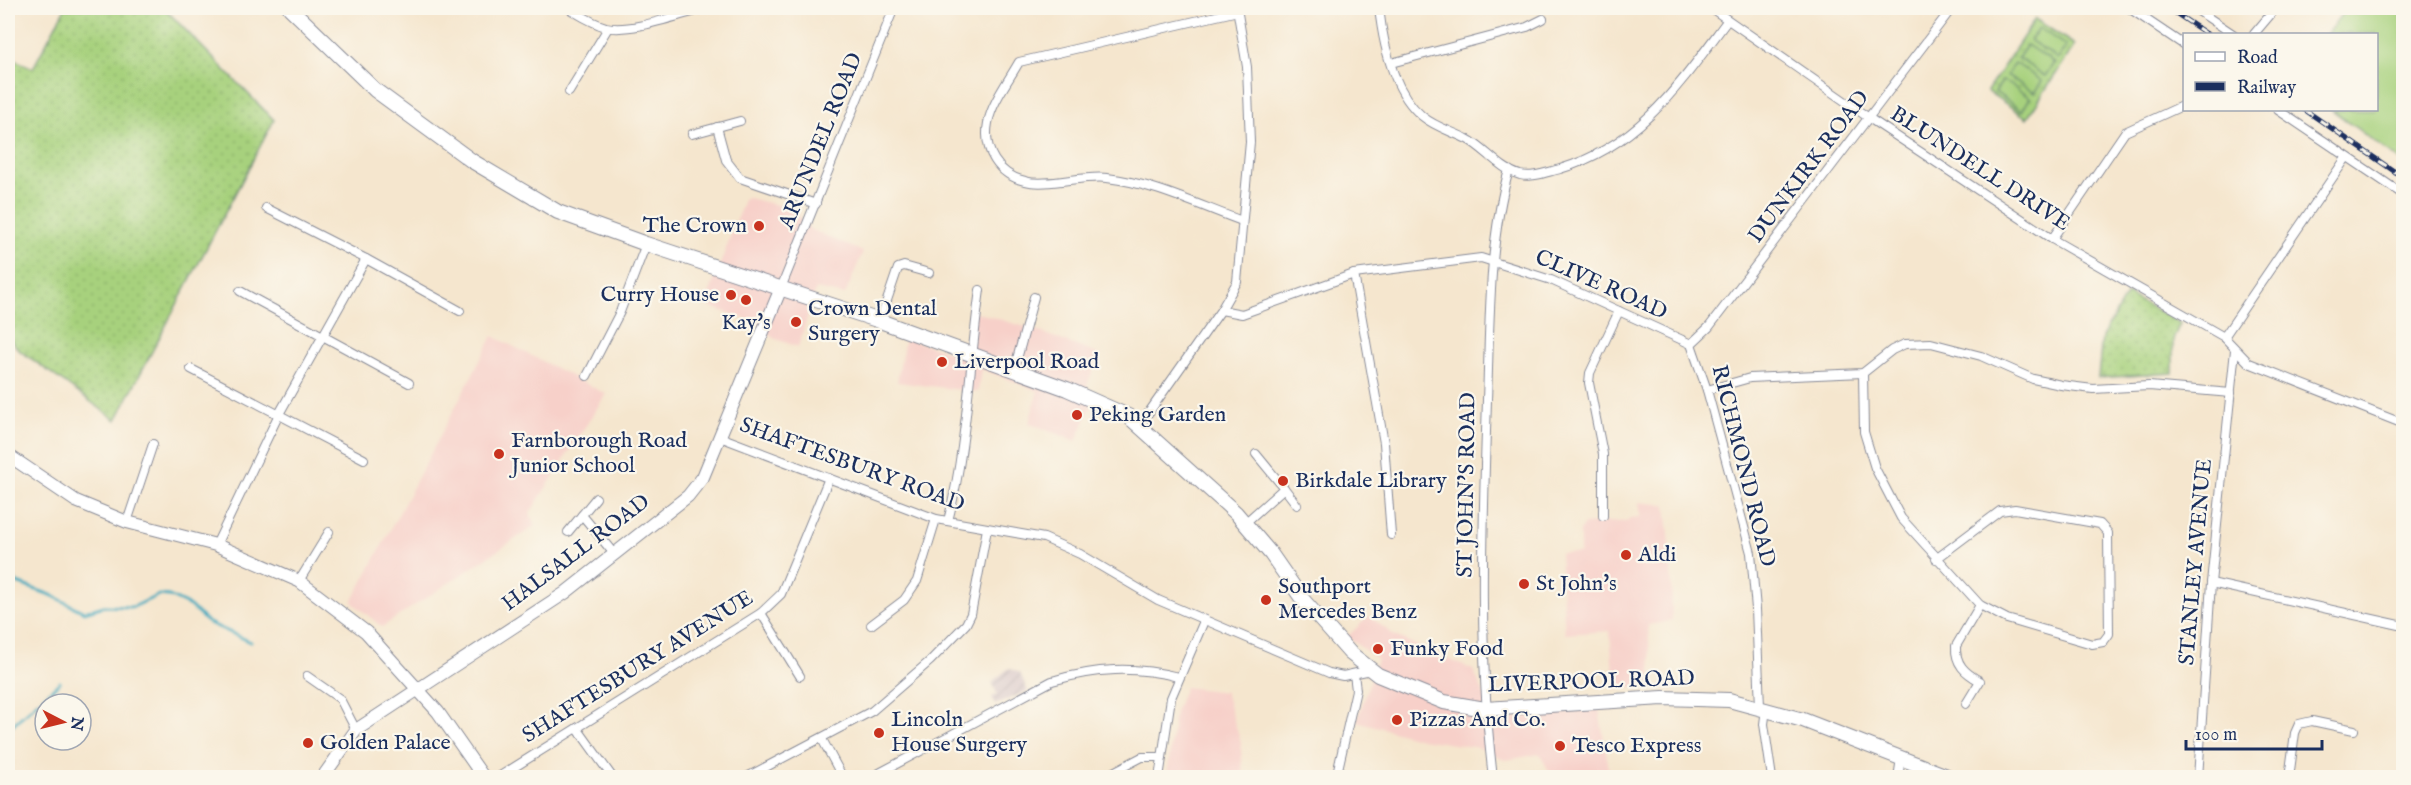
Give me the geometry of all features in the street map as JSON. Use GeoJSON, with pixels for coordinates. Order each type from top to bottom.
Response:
{"type":"FeatureCollection","features":[{"type":"Feature","properties":{"kind":"main road","name":"LIVERPOOL ROAD"},"geometry":{"type":"LineString","coordinates":[[290,8],[375,90],[472,161],[558,212],[646,244],[880,321],[1094,399],[1140,425],[1245,523],[1271,554],[1300,597],[1350,653],[1371,670],[1444,702],[1485,709],[1663,698],[1729,700],[1763,708],[1952,777]]}},
{"type":"Feature","properties":{"kind":"street"},"geometry":{"type":"LineString","coordinates":[[568,8],[591,22],[608,28],[629,27],[707,8]]}},
{"type":"Feature","properties":{"kind":"street","name":"ARUNDEL ROAD"},"geometry":{"type":"LineString","coordinates":[[782,288],[894,8]]}},
{"type":"Feature","properties":{"kind":"street"},"geometry":{"type":"LineString","coordinates":[[1379,8],[1381,28],[1391,63],[1400,84],[1421,116],[1438,127],[1468,140],[1509,170],[1520,175],[1538,175],[1580,163],[1610,149],[1643,124],[1674,90],[1727,21]]}},
{"type":"Feature","properties":{"kind":"street","name":"BLUNDELL DRIVE"},"geometry":{"type":"LineString","coordinates":[[1711,8],[1869,118],[2052,239],[2224,337],[2248,363],[2403,424]]}},
{"type":"Feature","properties":{"kind":"street","name":"DUNKIRK ROAD"},"geometry":{"type":"LineString","coordinates":[[1691,344],[1701,338],[1952,8]]}},
{"type":"Feature","properties":{"kind":"street"},"geometry":{"type":"LineString","coordinates":[[2129,8],[2183,44]]}},
{"type":"Feature","properties":{"kind":"street"},"geometry":{"type":"LineString","coordinates":[[2194,8],[2232,33]]}},
{"type":"Feature","properties":{"kind":"street"},"geometry":{"type":"LineString","coordinates":[[2255,33],[2276,8]]}},
{"type":"Feature","properties":{"kind":"street"},"geometry":{"type":"LineString","coordinates":[[1140,425],[1221,310],[1237,282],[1250,142],[1247,67],[1238,9],[1019,62],[988,121],[987,140],[991,156],[1001,170],[1026,182],[1105,177],[1133,182],[1242,221]]}},
{"type":"Feature","properties":{"kind":"street"},"geometry":{"type":"LineString","coordinates":[[1391,63],[1527,27],[1543,20]]}},
{"type":"Feature","properties":{"kind":"street"},"geometry":{"type":"LineString","coordinates":[[569,92],[608,28]]}},
{"type":"Feature","properties":{"kind":"street"},"geometry":{"type":"LineString","coordinates":[[2052,239],[2125,132],[2183,105]]}},
{"type":"Feature","properties":{"kind":"street"},"geometry":{"type":"LineString","coordinates":[[2279,111],[2403,195]]}},
{"type":"Feature","properties":{"kind":"street"},"geometry":{"type":"LineString","coordinates":[[692,134],[740,121]]}},
{"type":"Feature","properties":{"kind":"street"},"geometry":{"type":"LineString","coordinates":[[717,127],[726,160],[740,178],[816,204]]}},
{"type":"Feature","properties":{"kind":"street"},"geometry":{"type":"LineString","coordinates":[[2224,337],[2346,158]]}},
{"type":"Feature","properties":{"kind":"street","name":"ST JOHN'S ROAD"},"geometry":{"type":"LineString","coordinates":[[1493,777],[1485,709],[1483,529],[1491,289],[1502,194],[1509,170]]}},
{"type":"Feature","properties":{"kind":"street"},"geometry":{"type":"LineString","coordinates":[[266,208],[366,259],[460,311]]}},
{"type":"Feature","properties":{"kind":"street"},"geometry":{"type":"LineString","coordinates":[[587,376],[620,312],[646,244]]}},
{"type":"Feature","properties":{"kind":"street","name":"CLIVE ROAD"},"geometry":{"type":"LineString","coordinates":[[1221,310],[1242,314],[1354,274],[1470,258],[1495,262],[1551,280],[1691,344]]}},
{"type":"Feature","properties":{"kind":"street"},"geometry":{"type":"LineString","coordinates":[[216,545],[279,414],[366,259]]}},
{"type":"Feature","properties":{"kind":"street"},"geometry":{"type":"LineString","coordinates":[[880,321],[898,268],[904,266],[929,273]]}},
{"type":"Feature","properties":{"kind":"street"},"geometry":{"type":"LineString","coordinates":[[1354,274],[1384,444],[1391,535]]}},
{"type":"Feature","properties":{"kind":"street","name":"HALSALL ROAD"},"geometry":{"type":"LineString","coordinates":[[356,730],[565,593],[688,496],[703,477],[782,288]]}},
{"type":"Feature","properties":{"kind":"street"},"geometry":{"type":"LineString","coordinates":[[948,521],[961,471],[971,354],[980,290]]}},
{"type":"Feature","properties":{"kind":"street"},"geometry":{"type":"LineString","coordinates":[[240,291],[409,383]]}},
{"type":"Feature","properties":{"kind":"street"},"geometry":{"type":"LineString","coordinates":[[1014,370],[1034,297]]}},
{"type":"Feature","properties":{"kind":"street"},"geometry":{"type":"LineString","coordinates":[[1603,516],[1603,454],[1589,383],[1590,373],[1619,311]]}},
{"type":"Feature","properties":{"kind":"street"},"geometry":{"type":"LineString","coordinates":[[1707,390],[1750,378],[1863,373],[1892,350],[1905,344],[1931,343],[1981,356],[2033,379],[2061,385],[2093,389],[2149,386],[2230,393]]}},
{"type":"Feature","properties":{"kind":"street","name":"RICHMOND ROAD"},"geometry":{"type":"LineString","coordinates":[[1691,344],[1707,390],[1751,553],[1764,724],[1772,777]]}},
{"type":"Feature","properties":{"kind":"street","name":"STANLEY AVENUE"},"geometry":{"type":"LineString","coordinates":[[2198,777],[2211,583],[2235,351]]}},
{"type":"Feature","properties":{"kind":"street"},"geometry":{"type":"LineString","coordinates":[[190,369],[363,459]]}},
{"type":"Feature","properties":{"kind":"street"},"geometry":{"type":"LineString","coordinates":[[1863,373],[1864,432],[1875,468],[1901,518],[1936,559],[1980,605],[2007,619],[2092,644],[2103,642],[2109,634],[2108,533],[2100,524],[2015,509],[2000,511],[1936,559]]}},
{"type":"Feature","properties":{"kind":"street","name":"SHAFTESBURY ROAD"},"geometry":{"type":"LineString","coordinates":[[720,437],[936,519],[1044,538],[1080,554],[1158,600],[1329,674],[1343,676],[1371,670]]}},
{"type":"Feature","properties":{"kind":"street"},"geometry":{"type":"LineString","coordinates":[[127,522],[153,444]]}},
{"type":"Feature","properties":{"kind":"street"},"geometry":{"type":"LineString","coordinates":[[1256,454],[1297,505]]}},
{"type":"Feature","properties":{"kind":"street"},"geometry":{"type":"LineString","coordinates":[[8,455],[76,501],[127,522],[216,545],[299,580],[366,632],[418,688],[484,777]]}},
{"type":"Feature","properties":{"kind":"street","name":"SHAFTESBURY AVENUE"},"geometry":{"type":"LineString","coordinates":[[497,777],[761,612],[781,594],[829,478]]}},
{"type":"Feature","properties":{"kind":"street"},"geometry":{"type":"LineString","coordinates":[[1245,523],[1284,488]]}},
{"type":"Feature","properties":{"kind":"street"},"geometry":{"type":"LineString","coordinates":[[568,532],[596,498]]}},
{"type":"Feature","properties":{"kind":"street"},"geometry":{"type":"LineString","coordinates":[[582,515],[615,555]]}},
{"type":"Feature","properties":{"kind":"street"},"geometry":{"type":"LineString","coordinates":[[872,625],[904,600],[917,581],[936,519]]}},
{"type":"Feature","properties":{"kind":"street"},"geometry":{"type":"LineString","coordinates":[[745,777],[822,739],[891,698],[966,624],[971,614],[987,529]]}},
{"type":"Feature","properties":{"kind":"street"},"geometry":{"type":"LineString","coordinates":[[299,580],[329,532]]}},
{"type":"Feature","properties":{"kind":"street"},"geometry":{"type":"LineString","coordinates":[[2211,583],[2403,626]]}},
{"type":"Feature","properties":{"kind":"street"},"geometry":{"type":"LineString","coordinates":[[1966,704],[1980,681],[1968,674],[1960,664],[1956,646],[1980,605]]}},
{"type":"Feature","properties":{"kind":"street"},"geometry":{"type":"LineString","coordinates":[[761,612],[800,676]]}},
{"type":"Feature","properties":{"kind":"street"},"geometry":{"type":"LineString","coordinates":[[1159,777],[1167,717],[1178,677],[1204,621]]}},
{"type":"Feature","properties":{"kind":"street"},"geometry":{"type":"LineString","coordinates":[[870,777],[1052,681],[1084,672],[1119,668],[1155,671],[1178,677]]}},
{"type":"Feature","properties":{"kind":"street"},"geometry":{"type":"LineString","coordinates":[[1336,777],[1356,690],[1354,674]]}},
{"type":"Feature","properties":{"kind":"street"},"geometry":{"type":"LineString","coordinates":[[307,676],[340,699],[356,730],[322,777]]}},
{"type":"Feature","properties":{"kind":"street"},"geometry":{"type":"LineString","coordinates":[[2289,777],[2295,733],[2299,724],[2312,721],[2354,730]]}},
{"type":"Feature","properties":{"kind":"street"},"geometry":{"type":"LineString","coordinates":[[577,728],[613,777]]}},
{"type":"Feature","properties":{"kind":"street"},"geometry":{"type":"LineString","coordinates":[[822,739],[843,777]]}},
{"type":"Feature","properties":{"kind":"street"},"geometry":{"type":"LineString","coordinates":[[1102,777],[1142,757],[1161,757]]}},
{"type":"Feature","properties":{"kind":"street"},"geometry":{"type":"LineString","coordinates":[[1898,777],[1901,758]]}},
{"type":"Feature","properties":{"kind":"shaded area"},"geometry":{"type":"Polygon","coordinates":[[[745,197],[792,209],[810,229],[863,252],[845,295],[816,289],[798,347],[773,338],[758,323],[705,305],[745,197]]]}},
{"type":"Feature","properties":{"kind":"shaded area"},"geometry":{"type":"Polygon","coordinates":[[[972,311],[1032,329],[1100,355],[1087,385],[1092,404],[1076,441],[1029,423],[1038,391],[981,369],[978,392],[897,382],[905,338],[965,357],[972,311]]]}},
{"type":"Feature","properties":{"kind":"shaded area","name":"Farnborough Road Junior School"},"geometry":{"type":"Polygon","coordinates":[[[493,336],[606,394],[530,513],[535,526],[382,627],[352,602],[493,336]]]}},
{"type":"Feature","properties":{"kind":"shaded area"},"geometry":{"type":"Polygon","coordinates":[[[1639,502],[1666,505],[1671,556],[1672,621],[1648,625],[1652,686],[1614,689],[1610,631],[1565,634],[1560,553],[1580,553],[1580,531],[1584,524],[1629,521],[1629,518],[1641,517],[1639,502]]]}},
{"type":"Feature","properties":{"kind":"shaded area"},"geometry":{"type":"Polygon","coordinates":[[[1369,616],[1395,636],[1473,670],[1496,720],[1599,709],[1610,777],[1552,777],[1540,754],[1506,760],[1480,748],[1421,739],[1357,721],[1377,659],[1347,637],[1369,616]]]}},
{"type":"Feature","properties":{"kind":"shaded area"},"geometry":{"type":"Polygon","coordinates":[[[1009,668],[1020,673],[1028,691],[995,705],[992,697],[997,694],[992,682],[1009,668]]]}},
{"type":"Feature","properties":{"kind":"shaded area"},"geometry":{"type":"Polygon","coordinates":[[[1185,687],[1225,692],[1241,743],[1243,777],[1167,777],[1175,712],[1185,687]]]}},
{"type":"Feature","properties":{"kind":"green space"},"geometry":{"type":"Polygon","coordinates":[[[65,8],[164,8],[274,120],[116,420],[19,350],[8,337],[8,57],[33,68],[65,8]]]}},
{"type":"Feature","properties":{"kind":"green space"},"geometry":{"type":"Polygon","coordinates":[[[2348,8],[2403,8],[2403,163],[2333,111],[2378,111],[2378,33],[2327,33],[2348,8]]]}},
{"type":"Feature","properties":{"kind":"green space"},"geometry":{"type":"Polygon","coordinates":[[[2035,19],[2075,45],[2027,118],[1987,91],[2035,19]]]}},
{"type":"Feature","properties":{"kind":"green space"},"geometry":{"type":"Polygon","coordinates":[[[2039,28],[2066,46],[2058,59],[2030,40],[2039,28]]]}},
{"type":"Feature","properties":{"kind":"green space"},"geometry":{"type":"Polygon","coordinates":[[[2027,45],[2054,63],[2045,76],[2018,58],[2027,45]]]}},
{"type":"Feature","properties":{"kind":"green space"},"geometry":{"type":"Polygon","coordinates":[[[2015,63],[2042,81],[2034,93],[2007,75],[2015,63]]]}},
{"type":"Feature","properties":{"kind":"green space"},"geometry":{"type":"Polygon","coordinates":[[[2003,80],[2030,98],[2022,111],[1995,92],[2003,80]]]}},
{"type":"Feature","properties":{"kind":"green space"},"geometry":{"type":"Polygon","coordinates":[[[2127,294],[2180,323],[2173,340],[2173,373],[2098,378],[2102,337],[2127,294]]]}},
{"type":"Feature","properties":{"kind":"waterway"},"geometry":{"type":"LineString","coordinates":[[8,573],[17,583],[51,595],[84,612],[104,606],[133,607],[159,595],[169,596],[190,606],[207,622],[251,642]]}},
{"type":"Feature","properties":{"kind":"waterway"},"geometry":{"type":"LineString","coordinates":[[8,729],[60,682]]}},
{"type":"Feature","properties":{"kind":"railway"},"geometry":{"type":"LineString","coordinates":[[2168,8],[2206,33]]}},
{"type":"Feature","properties":{"kind":"railway"},"geometry":{"type":"LineString","coordinates":[[2306,111],[2404,178]]}},
{"type":"Feature","properties":{"kind":"place","name":"The Crown"},"geometry":{"type":"Point","coordinates":[759,226]}},
{"type":"Feature","properties":{"kind":"place","name":"Curry House"},"geometry":{"type":"Point","coordinates":[731,295]}},
{"type":"Feature","properties":{"kind":"place","name":"Kay's"},"geometry":{"type":"Point","coordinates":[746,300]}},
{"type":"Feature","properties":{"kind":"place","name":"Crown Dental Surgery"},"geometry":{"type":"Point","coordinates":[796,322]}},
{"type":"Feature","properties":{"kind":"place","name":"Liverpool Road"},"geometry":{"type":"Point","coordinates":[942,362]}},
{"type":"Feature","properties":{"kind":"place","name":"Peking Garden"},"geometry":{"type":"Point","coordinates":[1077,415]}},
{"type":"Feature","properties":{"kind":"place","name":"Farnborough Road Junior School"},"geometry":{"type":"Point","coordinates":[499,454]}},
{"type":"Feature","properties":{"kind":"place","name":"Birkdale Library"},"geometry":{"type":"Point","coordinates":[1283,481]}},
{"type":"Feature","properties":{"kind":"place","name":"Aldi"},"geometry":{"type":"Point","coordinates":[1626,555]}},
{"type":"Feature","properties":{"kind":"place","name":"St John's"},"geometry":{"type":"Point","coordinates":[1524,584]}},
{"type":"Feature","properties":{"kind":"place","name":"Southport Mercedes Benz"},"geometry":{"type":"Point","coordinates":[1266,600]}},
{"type":"Feature","properties":{"kind":"place","name":"Funky Food"},"geometry":{"type":"Point","coordinates":[1378,649]}},
{"type":"Feature","properties":{"kind":"place","name":"Pizzas And Co."},"geometry":{"type":"Point","coordinates":[1397,720]}},
{"type":"Feature","properties":{"kind":"place","name":"Lincoln House Surgery"},"geometry":{"type":"Point","coordinates":[879,733]}},
{"type":"Feature","properties":{"kind":"place","name":"Golden Palace"},"geometry":{"type":"Point","coordinates":[308,743]}},
{"type":"Feature","properties":{"kind":"place","name":"Tesco Express"},"geometry":{"type":"Point","coordinates":[1560,746]}}]}
